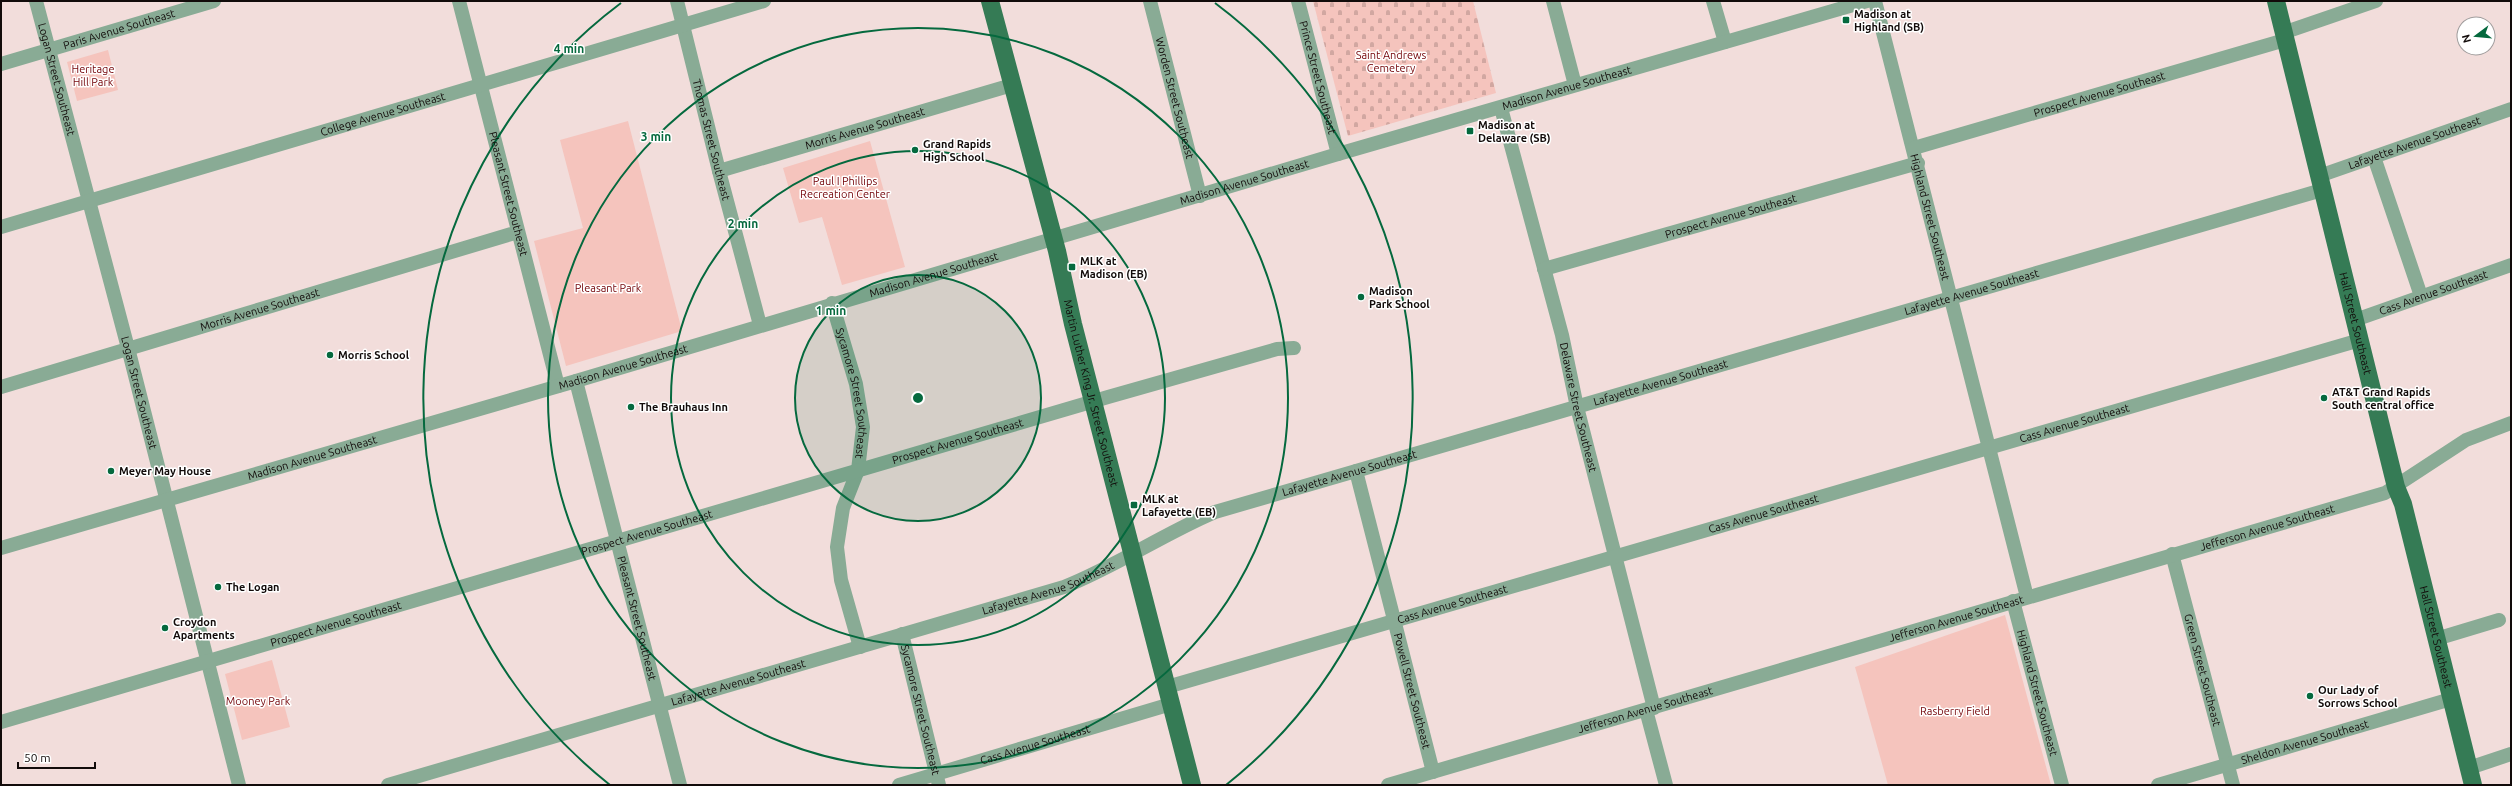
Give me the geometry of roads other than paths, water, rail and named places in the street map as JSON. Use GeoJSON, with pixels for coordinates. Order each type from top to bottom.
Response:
{"type":"FeatureCollection","features":[{"type":"Feature","properties":{"kind":"main road","name":"Martin Luther King Jr. Street Southeast"},"geometry":{"type":"LineString","coordinates":[[990,1],[1054,238],[1093,401],[1192,785]]}},
{"type":"Feature","properties":{"kind":"main road","name":"Hall Street Southeast"},"geometry":{"type":"LineString","coordinates":[[2276,1],[2396,487],[2403,504],[2471,777]]}},
{"type":"Feature","properties":{"kind":"street","name":"Logan Street Southeast"},"geometry":{"type":"LineString","coordinates":[[36,1],[128,348],[239,785]]}},
{"type":"Feature","properties":{"kind":"street","name":"Paris Avenue Southeast"},"geometry":{"type":"LineString","coordinates":[[1,64],[214,1]]}},
{"type":"Feature","properties":{"kind":"street","name":"Pleasant Street Southeast"},"geometry":{"type":"LineString","coordinates":[[459,1],[558,386]]}},
{"type":"Feature","properties":{"kind":"street","name":"Thomas Street Southeast"},"geometry":{"type":"LineString","coordinates":[[677,1],[719,172],[760,324]]}},
{"type":"Feature","properties":{"kind":"street","name":"College Avenue Southeast"},"geometry":{"type":"LineString","coordinates":[[1,226],[764,1]]}},
{"type":"Feature","properties":{"kind":"street","name":"Worden Street Southeast"},"geometry":{"type":"LineString","coordinates":[[1150,1],[1200,196]]}},
{"type":"Feature","properties":{"kind":"street","name":"Prince Street Southeast"},"geometry":{"type":"LineString","coordinates":[[1298,1],[1338,154]]}},
{"type":"Feature","properties":{"kind":"street"},"geometry":{"type":"LineString","coordinates":[[1553,1],[1574,85]]}},
{"type":"Feature","properties":{"kind":"street"},"geometry":{"type":"LineString","coordinates":[[1714,1],[1724,42]]}},
{"type":"Feature","properties":{"kind":"street","name":"Madison Avenue Southeast"},"geometry":{"type":"LineString","coordinates":[[1,548],[576,381],[760,324],[1200,196],[1338,154],[1867,1]]}},
{"type":"Feature","properties":{"kind":"street","name":"Highland Street Southeast"},"geometry":{"type":"LineString","coordinates":[[1875,1],[1918,163],[1988,447],[2020,599],[2062,785]]}},
{"type":"Feature","properties":{"kind":"street","name":"Prospect Avenue Southeast"},"geometry":{"type":"LineString","coordinates":[[1914,148],[2284,37],[2376,1]]}},
{"type":"Feature","properties":{"kind":"street","name":"Morris Avenue Southeast"},"geometry":{"type":"LineString","coordinates":[[719,172],[1012,85]]}},
{"type":"Feature","properties":{"kind":"street","name":"Delaware Street Southeast"},"geometry":{"type":"LineString","coordinates":[[1501,108],[1562,335],[1577,407],[1616,556],[1666,785]]}},
{"type":"Feature","properties":{"kind":"street","name":"Lafayette Avenue Southeast"},"geometry":{"type":"LineString","coordinates":[[388,785],[660,704],[1064,587],[1088,578],[1132,552],[1215,512],[1952,298],[2321,183],[2374,157],[2511,110]]}},
{"type":"Feature","properties":{"kind":"street"},"geometry":{"type":"LineString","coordinates":[[2374,157],[2421,296]]}},
{"type":"Feature","properties":{"kind":"street","name":"Prospect Avenue Southeast"},"geometry":{"type":"LineString","coordinates":[[1544,269],[1918,163]]}},
{"type":"Feature","properties":{"kind":"street","name":"Morris Avenue Southeast"},"geometry":{"type":"LineString","coordinates":[[1,387],[518,232]]}},
{"type":"Feature","properties":{"kind":"street","name":"Cass Avenue Southeast"},"geometry":{"type":"LineString","coordinates":[[2355,320],[2511,265]]}},
{"type":"Feature","properties":{"kind":"street","name":"Sycamore Street Southeast"},"geometry":{"type":"LineString","coordinates":[[832,303],[861,410],[863,442],[858,470],[843,508],[837,547],[841,580],[860,647]]}},
{"type":"Feature","properties":{"kind":"street","name":"Cass Avenue Southeast"},"geometry":{"type":"LineString","coordinates":[[899,785],[938,779],[1169,695],[1393,622],[1988,447],[2360,340]]}},
{"type":"Feature","properties":{"kind":"street","name":"Prospect Avenue Southeast"},"geometry":{"type":"LineString","coordinates":[[1,722],[1093,401],[1277,349],[1294,348]]}},
{"type":"Feature","properties":{"kind":"street","name":"Pleasant Street Southeast"},"geometry":{"type":"LineString","coordinates":[[576,381],[680,785]]}},
{"type":"Feature","properties":{"kind":"street","name":"Jefferson Avenue Southeast"},"geometry":{"type":"LineString","coordinates":[[1388,785],[2172,554],[2385,493],[2466,440],[2511,423]]}},
{"type":"Feature","properties":{"kind":"street","name":"Powell Street Southeast"},"geometry":{"type":"LineString","coordinates":[[1356,471],[1393,622],[1433,772]]}},
{"type":"Feature","properties":{"kind":"street","name":"Green Street Southeast"},"geometry":{"type":"LineString","coordinates":[[2172,554],[2233,785]]}},
{"type":"Feature","properties":{"kind":"street"},"geometry":{"type":"LineString","coordinates":[[2436,639],[2499,620]]}},
{"type":"Feature","properties":{"kind":"street","name":"Sycamore Street Southeast"},"geometry":{"type":"LineString","coordinates":[[902,634],[938,779]]}},
{"type":"Feature","properties":{"kind":"street","name":"Sheldon Avenue Southeast"},"geometry":{"type":"LineString","coordinates":[[2158,785],[2451,699]]}},
{"type":"Feature","properties":{"kind":"street"},"geometry":{"type":"LineString","coordinates":[[2471,777],[2511,754]]}},
{"type":"Feature","properties":{"kind":"place","name":"Madison at Highland (SB)"},"geometry":{"type":"Point","coordinates":[1846,20]}},
{"type":"Feature","properties":{"kind":"place","name":"Madison at Delaware (SB)"},"geometry":{"type":"Point","coordinates":[1470,131]}},
{"type":"Feature","properties":{"kind":"place","name":"Grand Rapids High School"},"geometry":{"type":"Point","coordinates":[915,150]}},
{"type":"Feature","properties":{"kind":"place","name":"MLK at Madison (EB)"},"geometry":{"type":"Point","coordinates":[1072,267]}},
{"type":"Feature","properties":{"kind":"place","name":"Madison Park School"},"geometry":{"type":"Point","coordinates":[1361,297]}},
{"type":"Feature","properties":{"kind":"place","name":"Morris School"},"geometry":{"type":"Point","coordinates":[330,355]}},
{"type":"Feature","properties":{"kind":"place","name":"AT&T Grand Rapids South central office"},"geometry":{"type":"Point","coordinates":[2324,398]}},
{"type":"Feature","properties":{"kind":"place","name":"The Brauhaus Inn"},"geometry":{"type":"Point","coordinates":[631,407]}},
{"type":"Feature","properties":{"kind":"place","name":"Meyer May House"},"geometry":{"type":"Point","coordinates":[111,471]}},
{"type":"Feature","properties":{"kind":"place","name":"MLK at Lafayette (EB)"},"geometry":{"type":"Point","coordinates":[1134,505]}},
{"type":"Feature","properties":{"kind":"place","name":"The Logan"},"geometry":{"type":"Point","coordinates":[218,587]}},
{"type":"Feature","properties":{"kind":"place","name":"Croydon Apartments"},"geometry":{"type":"Point","coordinates":[165,628]}},
{"type":"Feature","properties":{"kind":"place","name":"Our Lady of Sorrows School"},"geometry":{"type":"Point","coordinates":[2310,696]}},
{"type":"Feature","properties":{"kind":"park label","name":"Saint Andrews Cemetery"},"geometry":{"type":"Point","coordinates":[1391,61]}},
{"type":"Feature","properties":{"kind":"park label","name":"Heritage Hill Park"},"geometry":{"type":"Point","coordinates":[93,75]}},
{"type":"Feature","properties":{"kind":"park label","name":"Paul I Phillips Recreation Center"},"geometry":{"type":"Point","coordinates":[845,187]}},
{"type":"Feature","properties":{"kind":"park label","name":"Pleasant Park"},"geometry":{"type":"Point","coordinates":[608,288]}},
{"type":"Feature","properties":{"kind":"park label","name":"Mooney Park"},"geometry":{"type":"Point","coordinates":[258,701]}},
{"type":"Feature","properties":{"kind":"park label","name":"Rasberry Field"},"geometry":{"type":"Point","coordinates":[1955,711]}}]}
